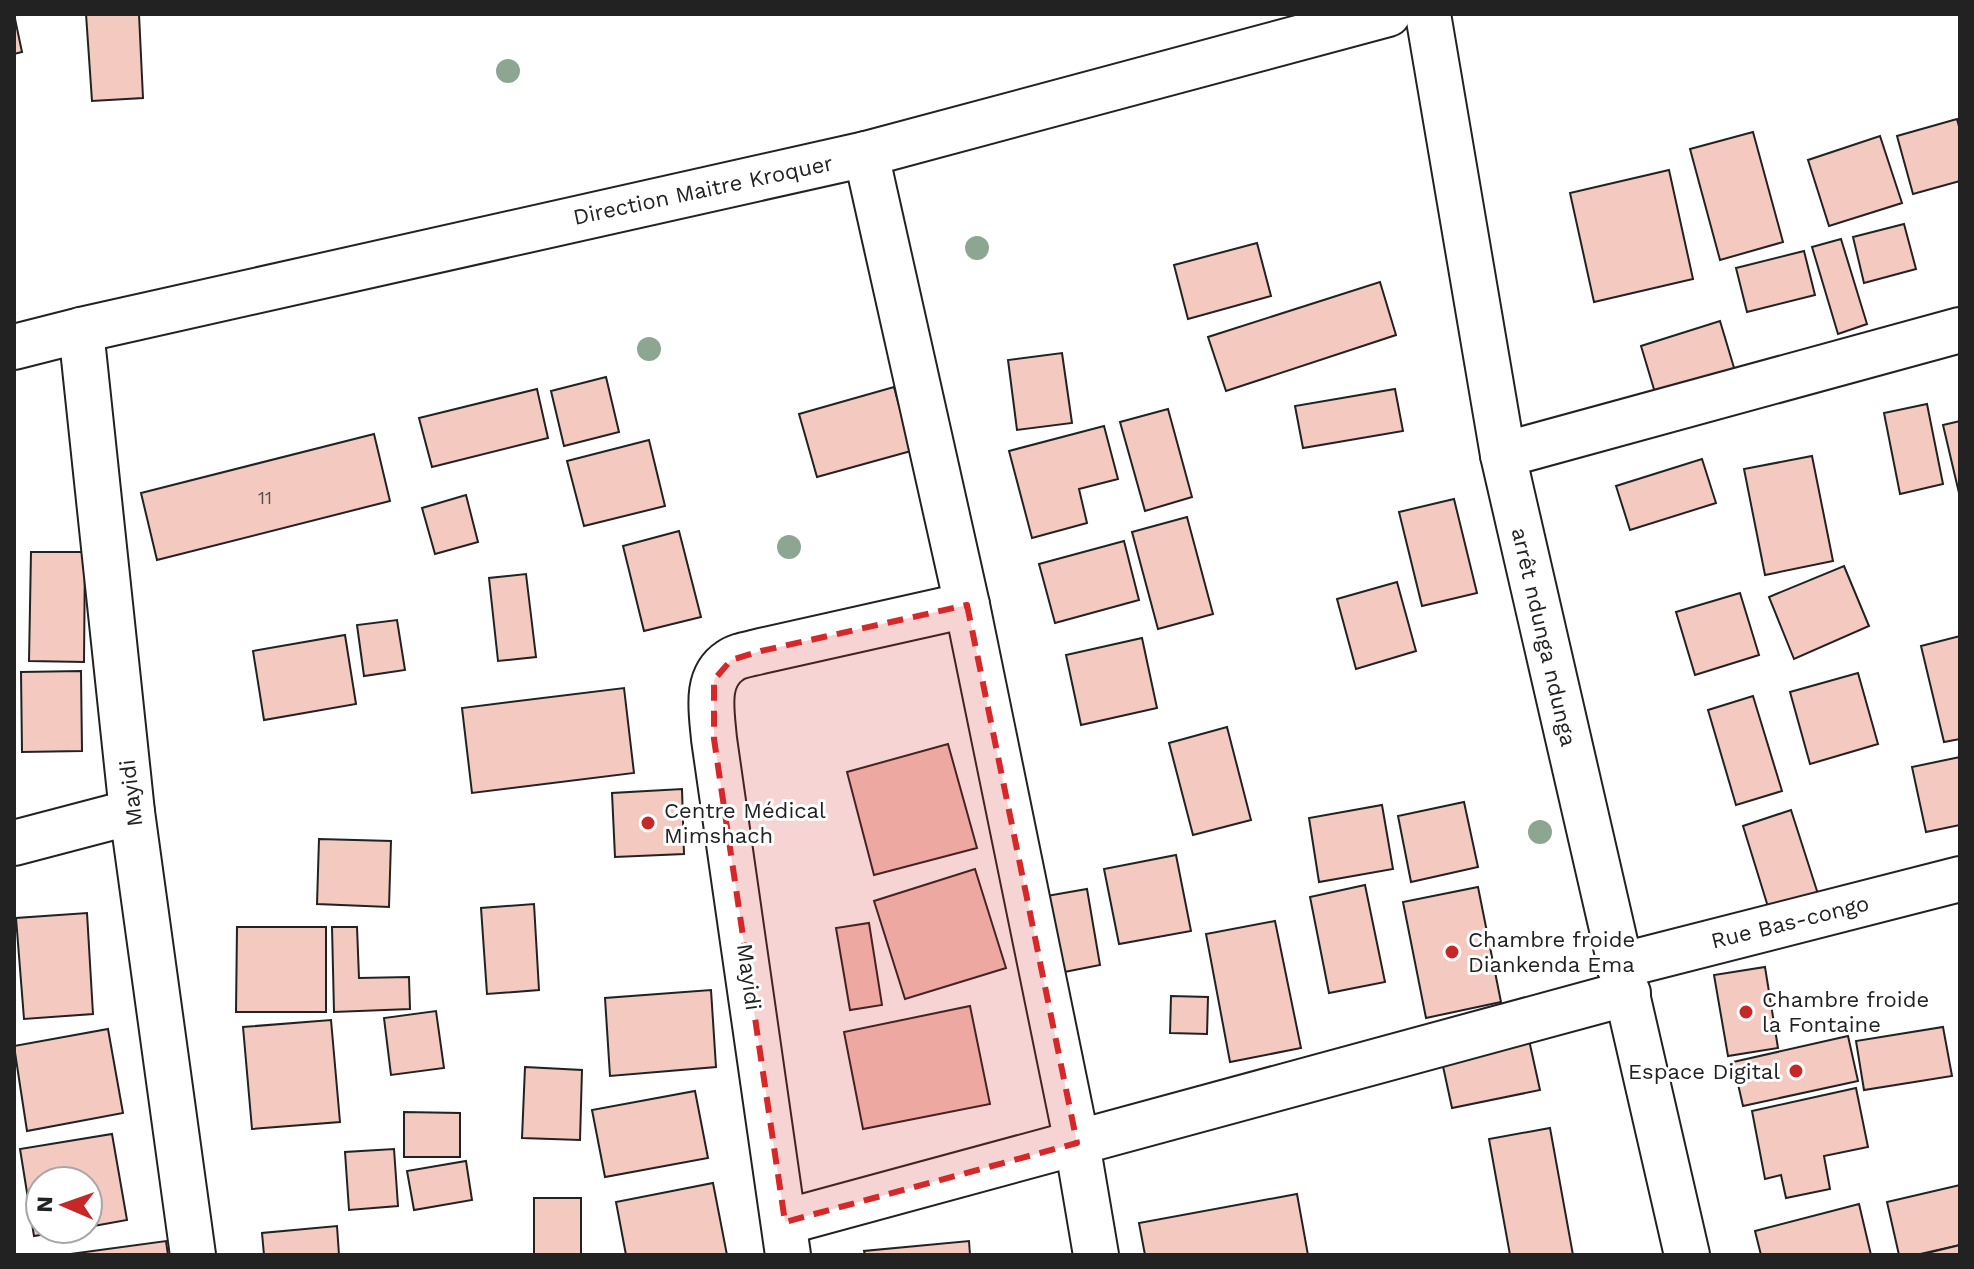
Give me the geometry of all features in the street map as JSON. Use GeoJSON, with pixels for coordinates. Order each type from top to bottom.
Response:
{"type":"FeatureCollection","features":[{"type":"Feature","properties":{"kind":"street","name":"Direction Maitre Kroquer"},"geometry":{"type":"LineString","coordinates":[[14,347],[866,154],[1388,14]]}},
{"type":"Feature","properties":{"kind":"street","name":"arrêt ndunga ndunga"},"geometry":{"type":"LineString","coordinates":[[1428,14],[1503,455],[1687,1255]]}},
{"type":"Feature","properties":{"kind":"street"},"geometry":{"type":"LineString","coordinates":[[866,154],[967,605],[1077,1143],[1096,1255]]}},
{"type":"Feature","properties":{"kind":"street","name":"Mayidi"},"geometry":{"type":"LineString","coordinates":[[81,330],[132,812],[193,1255]]}},
{"type":"Feature","properties":{"kind":"street"},"geometry":{"type":"LineString","coordinates":[[1503,455],[1960,330]]}},
{"type":"Feature","properties":{"kind":"street","name":"Mayidi"},"geometry":{"type":"LineString","coordinates":[[786,1238],[714,739],[711,710],[714,680],[731,660],[761,651],[967,605]]}},
{"type":"Feature","properties":{"kind":"street"},"geometry":{"type":"LineString","coordinates":[[14,843],[132,812]]}},
{"type":"Feature","properties":{"kind":"street","name":"Rue Bas-congo"},"geometry":{"type":"LineString","coordinates":[[786,1238],[1077,1143],[1960,879]]}},
{"type":"Feature","properties":{"kind":"highlighted area"},"geometry":{"type":"Polygon","coordinates":[[[967,605],[1077,1143],[785,1222],[714,739],[714,680],[731,660],[761,651],[967,605]]]}},
{"type":"Feature","properties":{"kind":"building"},"geometry":{"type":"Polygon","coordinates":[[[14,14],[22,52],[14,54],[14,14]]]}},
{"type":"Feature","properties":{"kind":"building"},"geometry":{"type":"Polygon","coordinates":[[[86,14],[139,14],[143,98],[92,101],[86,14]]]}},
{"type":"Feature","properties":{"kind":"building"},"geometry":{"type":"Polygon","coordinates":[[[1957,119],[1960,130],[1960,181],[1913,194],[1897,136],[1957,119]]]}},
{"type":"Feature","properties":{"kind":"building"},"geometry":{"type":"Polygon","coordinates":[[[1753,132],[1783,242],[1720,260],[1690,149],[1753,132]]]}},
{"type":"Feature","properties":{"kind":"building"},"geometry":{"type":"Polygon","coordinates":[[[1880,136],[1902,203],[1829,226],[1808,160],[1880,136]]]}},
{"type":"Feature","properties":{"kind":"building"},"geometry":{"type":"Polygon","coordinates":[[[1669,170],[1693,279],[1594,302],[1570,193],[1669,170]]]}},
{"type":"Feature","properties":{"kind":"building"},"geometry":{"type":"Polygon","coordinates":[[[1904,224],[1916,269],[1864,283],[1853,237],[1904,224]]]}},
{"type":"Feature","properties":{"kind":"building"},"geometry":{"type":"Polygon","coordinates":[[[1841,239],[1867,324],[1838,334],[1812,247],[1841,239]]]}},
{"type":"Feature","properties":{"kind":"building"},"geometry":{"type":"Polygon","coordinates":[[[1257,243],[1271,296],[1188,319],[1174,265],[1257,243]]]}},
{"type":"Feature","properties":{"kind":"building"},"geometry":{"type":"Polygon","coordinates":[[[1804,251],[1815,295],[1747,312],[1736,268],[1804,251]]]}},
{"type":"Feature","properties":{"kind":"building"},"geometry":{"type":"Polygon","coordinates":[[[1380,282],[1396,335],[1226,391],[1208,337],[1380,282]]]}},
{"type":"Feature","properties":{"kind":"building"},"geometry":{"type":"Polygon","coordinates":[[[1720,321],[1735,371],[1656,396],[1641,346],[1720,321]]]}},
{"type":"Feature","properties":{"kind":"building"},"geometry":{"type":"Polygon","coordinates":[[[1062,353],[1072,423],[1017,430],[1008,360],[1062,353]]]}},
{"type":"Feature","properties":{"kind":"building"},"geometry":{"type":"Polygon","coordinates":[[[606,377],[619,432],[564,446],[551,391],[606,377]]]}},
{"type":"Feature","properties":{"kind":"building"},"geometry":{"type":"Polygon","coordinates":[[[894,387],[911,451],[817,477],[799,414],[894,387]]]}},
{"type":"Feature","properties":{"kind":"building"},"geometry":{"type":"Polygon","coordinates":[[[537,389],[548,438],[432,467],[419,418],[537,389]]]}},
{"type":"Feature","properties":{"kind":"building"},"geometry":{"type":"Polygon","coordinates":[[[1395,389],[1403,431],[1303,448],[1295,406],[1395,389]]]}},
{"type":"Feature","properties":{"kind":"building"},"geometry":{"type":"Polygon","coordinates":[[[1927,404],[1943,484],[1900,494],[1884,413],[1927,404]]]}},
{"type":"Feature","properties":{"kind":"building"},"geometry":{"type":"Polygon","coordinates":[[[1168,409],[1192,497],[1145,511],[1120,422],[1168,409]]]}},
{"type":"Feature","properties":{"kind":"building"},"geometry":{"type":"Polygon","coordinates":[[[1960,421],[1960,493],[1959,493],[1943,425],[1960,421]]]}},
{"type":"Feature","properties":{"kind":"building"},"geometry":{"type":"Polygon","coordinates":[[[1104,426],[1118,479],[1079,489],[1087,523],[1032,538],[1009,451],[1104,426]]]}},
{"type":"Feature","properties":{"kind":"building"},"geometry":{"type":"Polygon","coordinates":[[[374,434],[390,501],[157,560],[141,493],[374,434]]]}},
{"type":"Feature","properties":{"kind":"building"},"geometry":{"type":"Polygon","coordinates":[[[649,440],[665,506],[584,526],[567,461],[649,440]]]}},
{"type":"Feature","properties":{"kind":"building"},"geometry":{"type":"Polygon","coordinates":[[[1812,456],[1833,561],[1765,575],[1744,469],[1812,456]]]}},
{"type":"Feature","properties":{"kind":"building"},"geometry":{"type":"Polygon","coordinates":[[[1702,459],[1716,503],[1630,530],[1616,486],[1702,459]]]}},
{"type":"Feature","properties":{"kind":"building"},"geometry":{"type":"Polygon","coordinates":[[[466,495],[478,542],[435,554],[422,508],[466,495]]]}},
{"type":"Feature","properties":{"kind":"building"},"geometry":{"type":"Polygon","coordinates":[[[1454,499],[1477,593],[1422,606],[1399,512],[1454,499]]]}},
{"type":"Feature","properties":{"kind":"building"},"geometry":{"type":"Polygon","coordinates":[[[1187,517],[1213,614],[1158,629],[1132,532],[1187,517]]]}},
{"type":"Feature","properties":{"kind":"building"},"geometry":{"type":"Polygon","coordinates":[[[679,531],[701,617],[644,631],[623,546],[679,531]]]}},
{"type":"Feature","properties":{"kind":"building"},"geometry":{"type":"Polygon","coordinates":[[[1124,541],[1139,600],[1055,623],[1039,564],[1124,541]]]}},
{"type":"Feature","properties":{"kind":"building"},"geometry":{"type":"Polygon","coordinates":[[[31,552],[85,552],[84,662],[29,661],[31,552]]]}},
{"type":"Feature","properties":{"kind":"building"},"geometry":{"type":"Polygon","coordinates":[[[1844,566],[1869,626],[1794,659],[1769,597],[1844,566]]]}},
{"type":"Feature","properties":{"kind":"building"},"geometry":{"type":"Polygon","coordinates":[[[526,574],[536,657],[498,661],[489,578],[526,574]]]}},
{"type":"Feature","properties":{"kind":"building"},"geometry":{"type":"Polygon","coordinates":[[[1397,582],[1416,651],[1356,669],[1337,599],[1397,582]]]}},
{"type":"Feature","properties":{"kind":"building"},"geometry":{"type":"Polygon","coordinates":[[[1740,593],[1759,655],[1695,675],[1676,612],[1740,593]]]}},
{"type":"Feature","properties":{"kind":"building"},"geometry":{"type":"Polygon","coordinates":[[[397,620],[405,670],[364,676],[357,625],[397,620]]]}},
{"type":"Feature","properties":{"kind":"building"},"geometry":{"type":"Polygon","coordinates":[[[345,635],[356,704],[264,720],[253,651],[345,635]]]}},
{"type":"Feature","properties":{"kind":"building"},"geometry":{"type":"Polygon","coordinates":[[[1960,636],[1960,739],[1944,742],[1921,646],[1960,636]]]}},
{"type":"Feature","properties":{"kind":"building"},"geometry":{"type":"Polygon","coordinates":[[[1142,638],[1157,708],[1081,725],[1066,655],[1142,638]]]}},
{"type":"Feature","properties":{"kind":"building"},"geometry":{"type":"Polygon","coordinates":[[[81,671],[82,751],[22,752],[21,672],[81,671]]]}},
{"type":"Feature","properties":{"kind":"building"},"geometry":{"type":"Polygon","coordinates":[[[1858,673],[1878,744],[1810,764],[1790,692],[1858,673]]]}},
{"type":"Feature","properties":{"kind":"building"},"geometry":{"type":"Polygon","coordinates":[[[624,688],[634,773],[472,793],[462,708],[624,688]]]}},
{"type":"Feature","properties":{"kind":"building"},"geometry":{"type":"Polygon","coordinates":[[[1753,696],[1782,791],[1736,805],[1708,710],[1753,696]]]}},
{"type":"Feature","properties":{"kind":"building"},"geometry":{"type":"Polygon","coordinates":[[[1227,727],[1251,820],[1193,835],[1169,743],[1227,727]]]}},
{"type":"Feature","properties":{"kind":"building"},"geometry":{"type":"Polygon","coordinates":[[[948,744],[977,848],[874,875],[847,772],[948,744]]]}},
{"type":"Feature","properties":{"kind":"building"},"geometry":{"type":"Polygon","coordinates":[[[1960,757],[1960,825],[1926,832],[1912,767],[1960,757]]]}},
{"type":"Feature","properties":{"kind":"building","name":"Centre Médical Mimshach"},"geometry":{"type":"Polygon","coordinates":[[[682,789],[684,854],[615,857],[612,793],[682,789]]]}},
{"type":"Feature","properties":{"kind":"building"},"geometry":{"type":"Polygon","coordinates":[[[1464,802],[1478,867],[1411,882],[1398,816],[1464,802]]]}},
{"type":"Feature","properties":{"kind":"building"},"geometry":{"type":"Polygon","coordinates":[[[1382,805],[1393,869],[1319,882],[1309,818],[1382,805]]]}},
{"type":"Feature","properties":{"kind":"building"},"geometry":{"type":"Polygon","coordinates":[[[1791,810],[1818,894],[1769,910],[1743,826],[1791,810]]]}},
{"type":"Feature","properties":{"kind":"building"},"geometry":{"type":"Polygon","coordinates":[[[319,839],[391,841],[389,907],[317,904],[319,839]]]}},
{"type":"Feature","properties":{"kind":"building"},"geometry":{"type":"Polygon","coordinates":[[[1176,855],[1191,931],[1119,944],[1104,869],[1176,855]]]}},
{"type":"Feature","properties":{"kind":"building"},"geometry":{"type":"Polygon","coordinates":[[[975,869],[1006,968],[905,999],[874,901],[975,869]]]}},
{"type":"Feature","properties":{"kind":"building"},"geometry":{"type":"Polygon","coordinates":[[[1365,885],[1385,982],[1329,993],[1310,897],[1365,885]]]}},
{"type":"Feature","properties":{"kind":"building","name":"Chambre froide Diankenda Ema"},"geometry":{"type":"Polygon","coordinates":[[[1478,887],[1501,1002],[1426,1018],[1403,902],[1478,887]]]}},
{"type":"Feature","properties":{"kind":"building"},"geometry":{"type":"Polygon","coordinates":[[[1087,889],[1100,965],[1049,975],[1035,898],[1087,889]]]}},
{"type":"Feature","properties":{"kind":"building"},"geometry":{"type":"Polygon","coordinates":[[[534,904],[539,990],[487,994],[481,908],[534,904]]]}},
{"type":"Feature","properties":{"kind":"building"},"geometry":{"type":"Polygon","coordinates":[[[87,913],[93,1014],[24,1019],[16,918],[87,913]]]}},
{"type":"Feature","properties":{"kind":"building"},"geometry":{"type":"Polygon","coordinates":[[[1275,921],[1301,1048],[1230,1062],[1206,934],[1275,921]]]}},
{"type":"Feature","properties":{"kind":"building"},"geometry":{"type":"Polygon","coordinates":[[[869,923],[882,1005],[850,1010],[836,928],[869,923]]]}},
{"type":"Feature","properties":{"kind":"building"},"geometry":{"type":"Polygon","coordinates":[[[237,927],[326,927],[326,1012],[236,1012],[237,927]]]}},
{"type":"Feature","properties":{"kind":"building"},"geometry":{"type":"Polygon","coordinates":[[[332,927],[357,927],[359,978],[409,977],[410,1009],[334,1012],[332,927]]]}},
{"type":"Feature","properties":{"kind":"building","name":"Chambre froide la Fontaine"},"geometry":{"type":"Polygon","coordinates":[[[1765,967],[1778,1048],[1728,1056],[1714,975],[1765,967]]]}},
{"type":"Feature","properties":{"kind":"building"},"geometry":{"type":"Polygon","coordinates":[[[711,990],[716,1067],[610,1076],[605,998],[711,990]]]}},
{"type":"Feature","properties":{"kind":"building"},"geometry":{"type":"Polygon","coordinates":[[[1171,996],[1208,997],[1207,1034],[1170,1033],[1171,996]]]}},
{"type":"Feature","properties":{"kind":"building"},"geometry":{"type":"Polygon","coordinates":[[[970,1006],[990,1104],[863,1129],[844,1032],[970,1006]]]}},
{"type":"Feature","properties":{"kind":"building"},"geometry":{"type":"Polygon","coordinates":[[[436,1011],[444,1068],[391,1075],[384,1018],[436,1011]]]}},
{"type":"Feature","properties":{"kind":"building"},"geometry":{"type":"Polygon","coordinates":[[[331,1020],[340,1122],[252,1129],[243,1027],[331,1020]]]}},
{"type":"Feature","properties":{"kind":"building"},"geometry":{"type":"Polygon","coordinates":[[[1943,1027],[1952,1076],[1864,1090],[1856,1041],[1943,1027]]]}},
{"type":"Feature","properties":{"kind":"building"},"geometry":{"type":"Polygon","coordinates":[[[108,1029],[123,1113],[27,1131],[14,1046],[108,1029]]]}},
{"type":"Feature","properties":{"kind":"building","name":"Espace Digital"},"geometry":{"type":"Polygon","coordinates":[[[1848,1036],[1858,1081],[1743,1106],[1733,1062],[1848,1036]]]}},
{"type":"Feature","properties":{"kind":"building"},"geometry":{"type":"Polygon","coordinates":[[[1529,1040],[1540,1090],[1452,1108],[1441,1057],[1529,1040]]]}},
{"type":"Feature","properties":{"kind":"building"},"geometry":{"type":"Polygon","coordinates":[[[525,1067],[582,1070],[580,1140],[522,1138],[525,1067]]]}},
{"type":"Feature","properties":{"kind":"building"},"geometry":{"type":"Polygon","coordinates":[[[1856,1088],[1868,1147],[1824,1156],[1830,1189],[1786,1198],[1781,1175],[1765,1179],[1752,1111],[1856,1088]]]}},
{"type":"Feature","properties":{"kind":"building"},"geometry":{"type":"Polygon","coordinates":[[[695,1091],[708,1158],[605,1177],[592,1110],[695,1091]]]}},
{"type":"Feature","properties":{"kind":"building"},"geometry":{"type":"Polygon","coordinates":[[[404,1112],[460,1113],[460,1157],[404,1157],[404,1112]]]}},
{"type":"Feature","properties":{"kind":"building"},"geometry":{"type":"Polygon","coordinates":[[[1550,1128],[1573,1255],[1510,1255],[1489,1139],[1550,1128]]]}},
{"type":"Feature","properties":{"kind":"building"},"geometry":{"type":"Polygon","coordinates":[[[112,1134],[127,1220],[104,1224],[104,1165],[24,1165],[24,1174],[20,1149],[112,1134]]]}},
{"type":"Feature","properties":{"kind":"building"},"geometry":{"type":"Polygon","coordinates":[[[394,1149],[398,1206],[349,1210],[345,1152],[394,1149]]]}},
{"type":"Feature","properties":{"kind":"building"},"geometry":{"type":"Polygon","coordinates":[[[466,1161],[472,1200],[414,1210],[407,1171],[466,1161]]]}},
{"type":"Feature","properties":{"kind":"building"},"geometry":{"type":"Polygon","coordinates":[[[713,1183],[727,1255],[626,1255],[616,1202],[713,1183]]]}},
{"type":"Feature","properties":{"kind":"building"},"geometry":{"type":"Polygon","coordinates":[[[1960,1185],[1960,1245],[1916,1255],[1899,1255],[1887,1202],[1960,1185]]]}},
{"type":"Feature","properties":{"kind":"building"},"geometry":{"type":"Polygon","coordinates":[[[1297,1194],[1308,1255],[1145,1255],[1139,1223],[1297,1194]]]}},
{"type":"Feature","properties":{"kind":"building"},"geometry":{"type":"Polygon","coordinates":[[[534,1198],[581,1198],[581,1255],[534,1255],[534,1198]]]}},
{"type":"Feature","properties":{"kind":"building"},"geometry":{"type":"Polygon","coordinates":[[[1859,1204],[1871,1255],[1761,1255],[1755,1231],[1859,1204]]]}},
{"type":"Feature","properties":{"kind":"building"},"geometry":{"type":"Polygon","coordinates":[[[337,1226],[339,1255],[264,1255],[262,1233],[337,1226]]]}},
{"type":"Feature","properties":{"kind":"building"},"geometry":{"type":"Polygon","coordinates":[[[166,1241],[168,1255],[63,1255],[166,1241]]]}},
{"type":"Feature","properties":{"kind":"building"},"geometry":{"type":"Polygon","coordinates":[[[969,1241],[970,1255],[865,1255],[864,1251],[969,1241]]]}},
{"type":"Feature","properties":{"kind":"building"},"geometry":{"type":"Polygon","coordinates":[[[1960,1245],[1960,1255],[1923,1254],[1960,1245]]]}},
{"type":"Feature","properties":{"kind":"place","name":"Centre Médical Mimshach"},"geometry":{"type":"Point","coordinates":[648,823]}},
{"type":"Feature","properties":{"kind":"place","name":"Chambre froide Diankenda Ema"},"geometry":{"type":"Point","coordinates":[1452,952]}},
{"type":"Feature","properties":{"kind":"place","name":"Chambre froide la Fontaine"},"geometry":{"type":"Point","coordinates":[1746,1012]}},
{"type":"Feature","properties":{"kind":"place","name":"Espace Digital"},"geometry":{"type":"Point","coordinates":[1796,1071]}}]}
